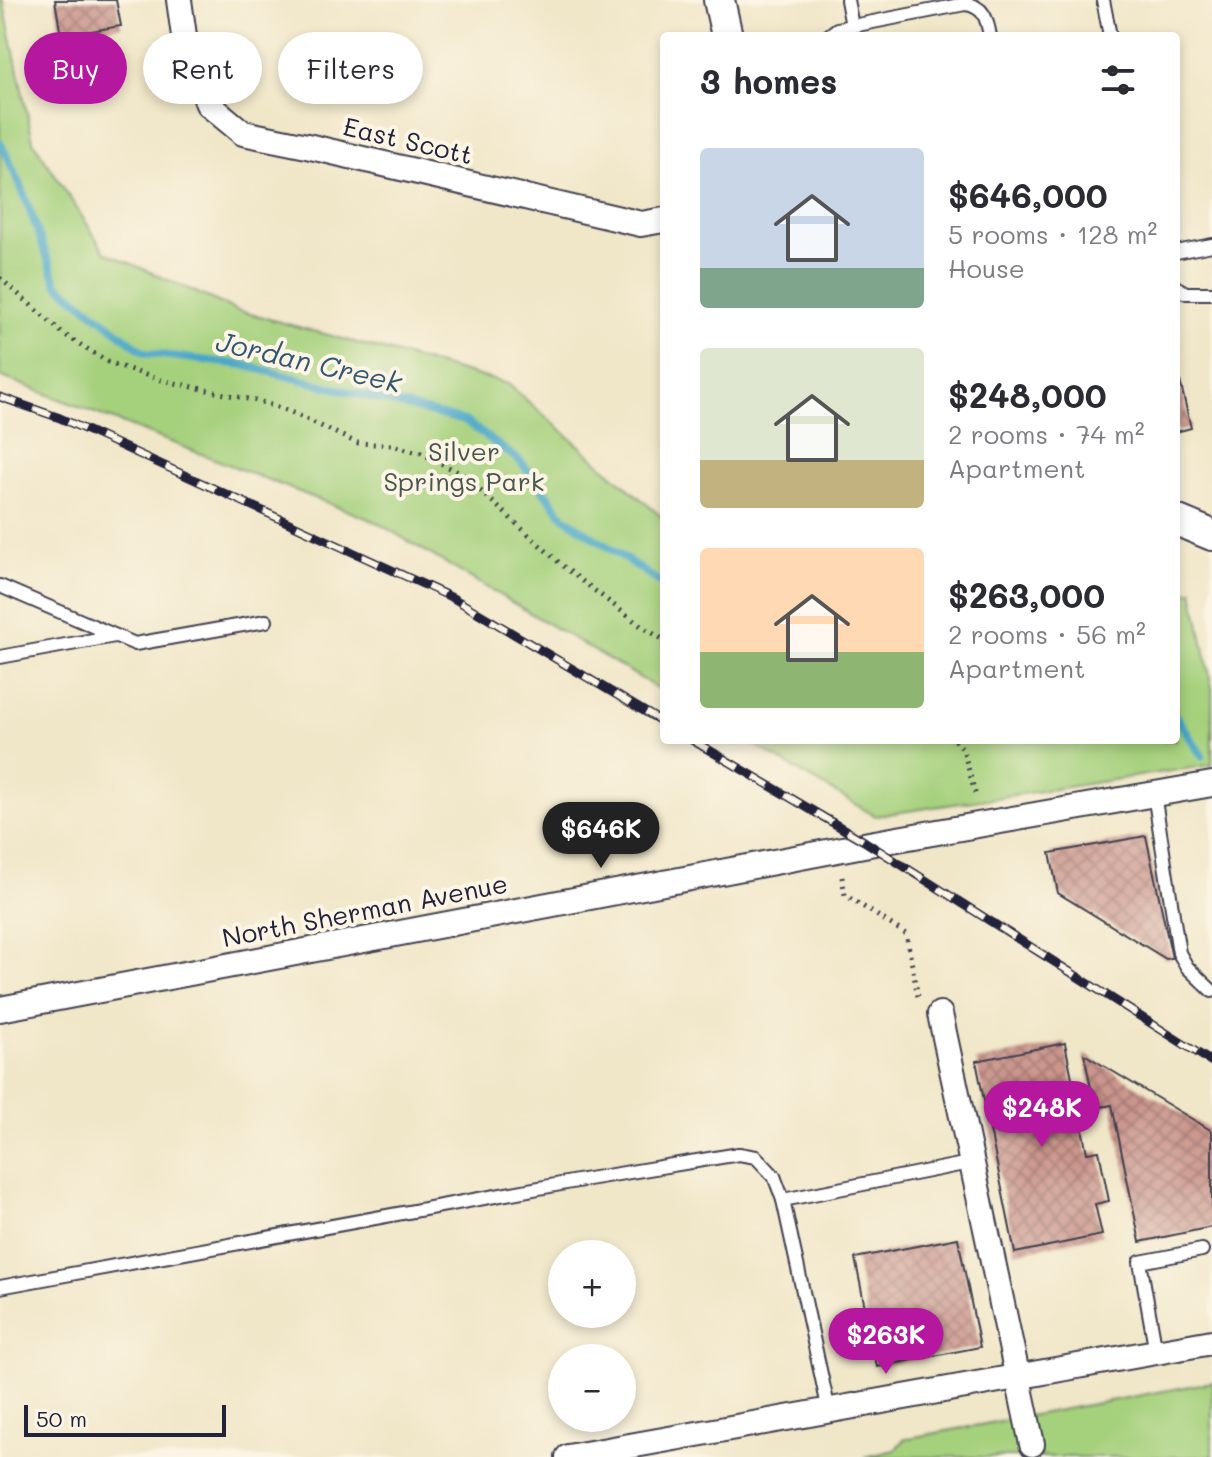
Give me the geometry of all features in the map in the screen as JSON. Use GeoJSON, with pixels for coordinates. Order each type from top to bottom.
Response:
{"type":"FeatureCollection","features":[{"type":"Feature","properties":{"kind":"street","name":"East Scott"},"geometry":{"type":"LineString","coordinates":[[179,0],[185,43],[208,104],[243,133],[641,224],[660,221]]}},
{"type":"Feature","properties":{"kind":"street"},"geometry":{"type":"LineString","coordinates":[[719,0],[726,32]]}},
{"type":"Feature","properties":{"kind":"street"},"geometry":{"type":"LineString","coordinates":[[1180,522],[1212,535]]}},
{"type":"Feature","properties":{"kind":"street","name":"North Sherman Avenue"},"geometry":{"type":"LineString","coordinates":[[0,1009],[869,844],[1212,784]]}},
{"type":"Feature","properties":{"kind":"street"},"geometry":{"type":"LineString","coordinates":[[930,1013],[974,1162],[1032,1444]]}},
{"type":"Feature","properties":{"kind":"street"},"geometry":{"type":"LineString","coordinates":[[568,1457],[1212,1342]]}},
{"type":"Feature","properties":{"kind":"lane"},"geometry":{"type":"LineString","coordinates":[[847,0],[852,26]]}},
{"type":"Feature","properties":{"kind":"lane"},"geometry":{"type":"LineString","coordinates":[[1103,0],[1109,32]]}},
{"type":"Feature","properties":{"kind":"lane"},"geometry":{"type":"LineString","coordinates":[[833,32],[965,4],[981,9],[989,32]]}},
{"type":"Feature","properties":{"kind":"lane"},"geometry":{"type":"LineString","coordinates":[[1180,251],[1212,245]]}},
{"type":"Feature","properties":{"kind":"lane"},"geometry":{"type":"LineString","coordinates":[[1180,289],[1186,293],[1212,293]]}},
{"type":"Feature","properties":{"kind":"lane"},"geometry":{"type":"LineString","coordinates":[[0,586],[135,644],[266,621]]}},
{"type":"Feature","properties":{"kind":"lane"},"geometry":{"type":"LineString","coordinates":[[0,657],[116,636]]}},
{"type":"Feature","properties":{"kind":"lane"},"geometry":{"type":"LineString","coordinates":[[1154,794],[1179,953],[1187,967],[1212,991]]}},
{"type":"Feature","properties":{"kind":"lane"},"geometry":{"type":"LineString","coordinates":[[0,1287],[739,1154],[756,1157],[774,1176],[783,1200],[829,1411]]}},
{"type":"Feature","properties":{"kind":"lane"},"geometry":{"type":"LineString","coordinates":[[783,1200],[974,1162]]}},
{"type":"Feature","properties":{"kind":"lane"},"geometry":{"type":"LineString","coordinates":[[1156,1352],[1140,1262],[1202,1250]]}},
{"type":"Feature","properties":{"kind":"path"},"geometry":{"type":"LineString","coordinates":[[0,278],[65,335],[108,362],[157,379],[261,402],[289,411],[357,443],[392,445],[421,453],[462,474],[564,567],[660,638]]}},
{"type":"Feature","properties":{"kind":"path"},"geometry":{"type":"LineString","coordinates":[[959,744],[963,749],[976,797]]}},
{"type":"Feature","properties":{"kind":"path"},"geometry":{"type":"LineString","coordinates":[[842,877],[845,895],[906,934],[930,1013]]}},
{"type":"Feature","properties":{"kind":"green space","name":"Silver Springs Park"},"geometry":{"type":"Polygon","coordinates":[[[0,0],[3,0],[33,141],[105,252],[236,310],[508,384],[660,516],[660,690],[374,521],[0,376],[0,0]]]}},
{"type":"Feature","properties":{"kind":"green space"},"geometry":{"type":"Polygon","coordinates":[[[1193,591],[1212,688],[1212,765],[875,816],[753,744],[1180,744],[1180,593],[1193,591]]]}},
{"type":"Feature","properties":{"kind":"green space"},"geometry":{"type":"Polygon","coordinates":[[[1212,1382],[1212,1457],[864,1457],[895,1450],[904,1439],[1212,1382]]]}},
{"type":"Feature","properties":{"kind":"building"},"geometry":{"type":"Polygon","coordinates":[[[55,0],[116,0],[121,26],[85,32],[60,32],[55,0]]]}},
{"type":"Feature","properties":{"kind":"building"},"geometry":{"type":"Polygon","coordinates":[[[1180,381],[1191,428],[1180,431],[1180,381]]]}},
{"type":"Feature","properties":{"kind":"building"},"geometry":{"type":"Polygon","coordinates":[[[1146,836],[1172,958],[1166,959],[1058,893],[1050,853],[1146,836]]]}},
{"type":"Feature","properties":{"kind":"building"},"geometry":{"type":"Polygon","coordinates":[[[1065,1043],[1087,1153],[1099,1151],[1109,1201],[1095,1204],[1102,1235],[1015,1253],[976,1061],[1065,1043]]]}},
{"type":"Feature","properties":{"kind":"building"},"geometry":{"type":"Polygon","coordinates":[[[1084,1054],[1212,1131],[1212,1227],[1140,1242],[1112,1105],[1095,1108],[1084,1054]]]}},
{"type":"Feature","properties":{"kind":"building"},"geometry":{"type":"Polygon","coordinates":[[[958,1238],[980,1347],[877,1367],[855,1258],[958,1238]]]}},
{"type":"Feature","properties":{"kind":"waterway","name":"Jordan Creek"},"geometry":{"type":"LineString","coordinates":[[0,142],[20,184],[57,284],[145,353],[243,365],[465,421],[520,461],[564,517],[660,582]]}},
{"type":"Feature","properties":{"kind":"waterway","name":"Jordan Creek"},"geometry":{"type":"LineString","coordinates":[[1180,722],[1202,756]]}},
{"type":"Feature","properties":{"kind":"railway"},"geometry":{"type":"LineString","coordinates":[[0,397],[60,418],[453,598],[660,721]]}},
{"type":"Feature","properties":{"kind":"railway"},"geometry":{"type":"LineString","coordinates":[[699,744],[864,841],[1212,1062]]}}]}
